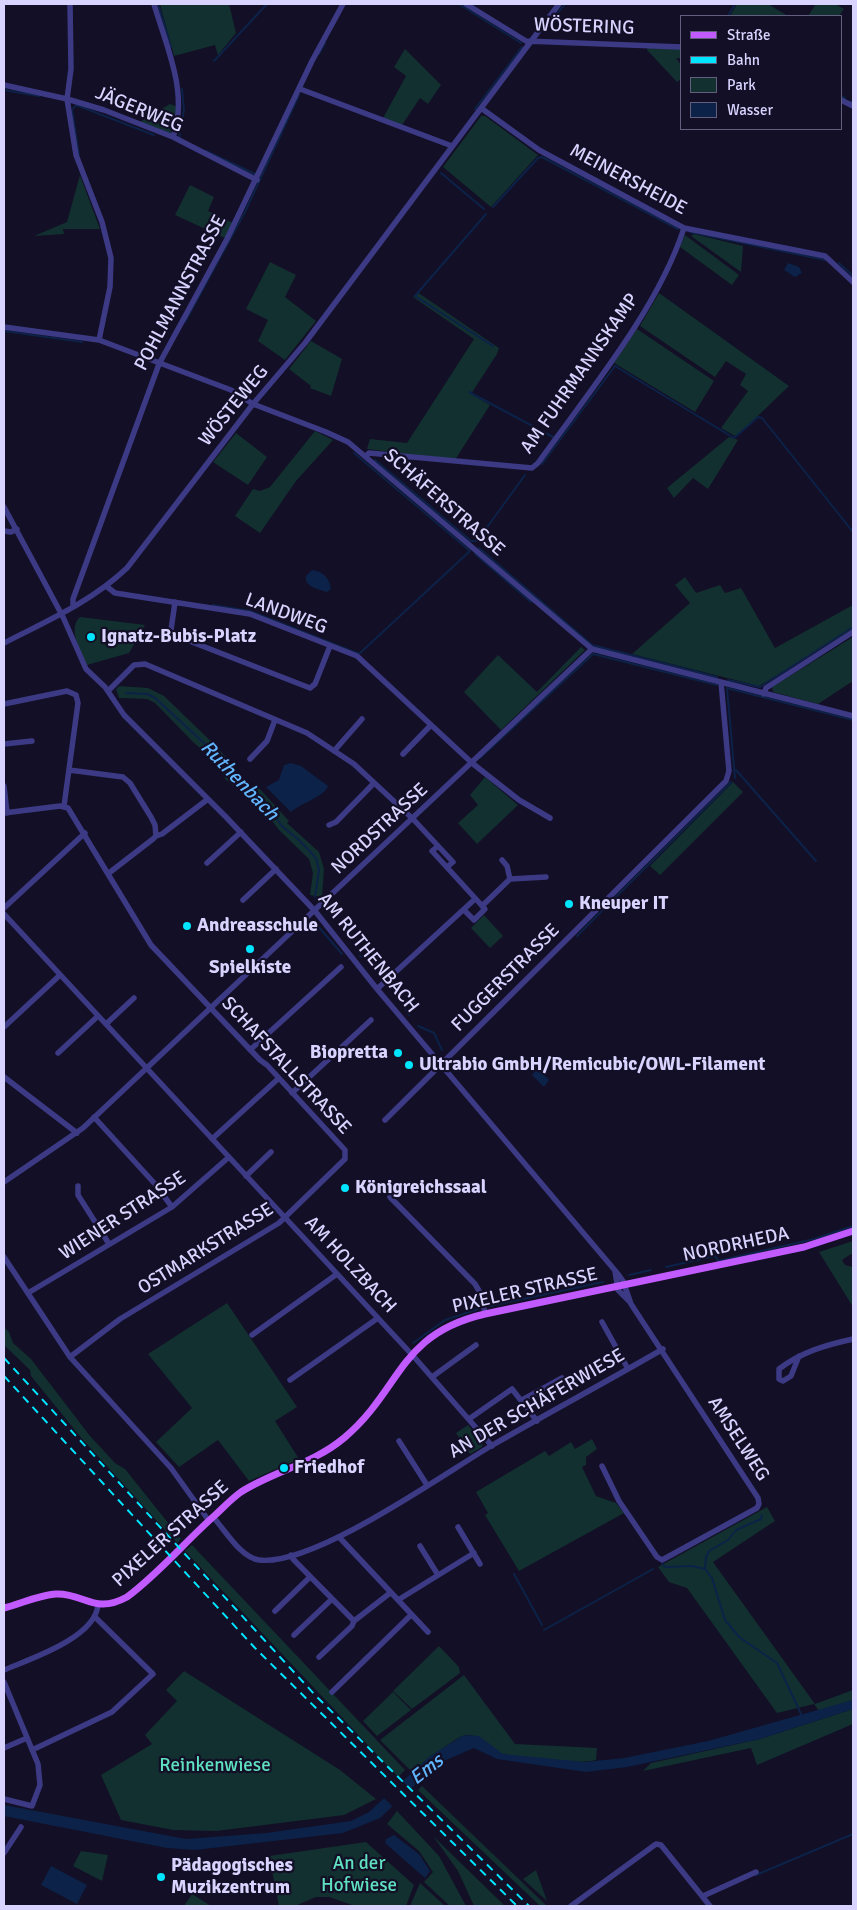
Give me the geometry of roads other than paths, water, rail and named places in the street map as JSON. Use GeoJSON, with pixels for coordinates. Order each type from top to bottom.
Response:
{"type":"FeatureCollection","features":[{"type":"Feature","properties":{"kind":"main road","name":"NORDRHEDA"},"geometry":{"type":"LineString","coordinates":[[621,1285],[804,1247],[853,1231]]}},
{"type":"Feature","properties":{"kind":"main road","name":"PIXELER STRASSE"},"geometry":{"type":"LineString","coordinates":[[4,1608],[55,1594],[98,1605],[117,1602],[127,1597],[242,1492],[316,1458],[344,1438],[368,1414],[410,1353],[439,1330],[485,1314],[621,1285]]}},
{"type":"Feature","properties":{"kind":"street"},"geometry":{"type":"LineString","coordinates":[[70,4],[71,69],[67,98],[76,155],[102,222],[111,258],[110,286],[99,340]]}},
{"type":"Feature","properties":{"kind":"street"},"geometry":{"type":"LineString","coordinates":[[154,4],[178,87],[180,106],[178,122],[173,137]]}},
{"type":"Feature","properties":{"kind":"street","name":"POHLMANNSTRASSE"},"geometry":{"type":"LineString","coordinates":[[73,607],[73,599],[158,364],[257,180],[343,4]]}},
{"type":"Feature","properties":{"kind":"street","name":"WÖSTERING"},"geometry":{"type":"LineString","coordinates":[[466,4],[526,41],[680,47]]}},
{"type":"Feature","properties":{"kind":"street","name":"WÖSTEWEG"},"geometry":{"type":"LineString","coordinates":[[4,643],[62,614],[106,586],[126,568],[253,404],[305,343],[559,4]]}},
{"type":"Feature","properties":{"kind":"street","name":"JÄGERWEG"},"geometry":{"type":"LineString","coordinates":[[4,85],[67,98],[173,137],[257,180]]}},
{"type":"Feature","properties":{"kind":"street"},"geometry":{"type":"LineString","coordinates":[[300,89],[452,146]]}},
{"type":"Feature","properties":{"kind":"street","name":"MEINERSHEIDE"},"geometry":{"type":"LineString","coordinates":[[482,108],[539,150],[684,228],[825,256],[853,282]]}},
{"type":"Feature","properties":{"kind":"street","name":"AM FUHRMANNSKAMP"},"geometry":{"type":"LineString","coordinates":[[366,456],[369,453],[532,468],[538,463],[640,318],[655,294],[684,228]]}},
{"type":"Feature","properties":{"kind":"street","name":"SCHÄFERSTRASSE"},"geometry":{"type":"LineString","coordinates":[[4,327],[99,340],[158,364],[231,390],[253,404],[348,442],[592,649],[853,716]]}},
{"type":"Feature","properties":{"kind":"street","name":"AM RUTHENBACH"},"geometry":{"type":"LineString","coordinates":[[4,507],[62,614],[86,669],[108,691],[124,715],[241,832],[315,911],[378,990],[614,1271],[621,1285]]}},
{"type":"Feature","properties":{"kind":"street"},"geometry":{"type":"LineString","coordinates":[[4,531],[11,532],[17,529]]}},
{"type":"Feature","properties":{"kind":"street","name":"LANDWEG"},"geometry":{"type":"LineString","coordinates":[[106,586],[115,593],[250,614],[357,656],[472,762],[519,800],[550,818]]}},
{"type":"Feature","properties":{"kind":"street"},"geometry":{"type":"LineString","coordinates":[[176,602],[171,630],[174,635],[310,688],[315,684],[330,646]]}},
{"type":"Feature","properties":{"kind":"street"},"geometry":{"type":"LineString","coordinates":[[764,694],[766,688],[853,632]]}},
{"type":"Feature","properties":{"kind":"street","name":"NORDSTRASSE"},"geometry":{"type":"LineString","coordinates":[[4,1182],[77,1133],[94,1118],[592,649]]}},
{"type":"Feature","properties":{"kind":"street"},"geometry":{"type":"LineString","coordinates":[[108,691],[134,665],[145,664],[307,733],[354,764],[412,818],[453,862],[447,867],[485,909],[474,920],[464,910]]}},
{"type":"Feature","properties":{"kind":"street","name":"FUGGERSTRASSE"},"geometry":{"type":"LineString","coordinates":[[385,1120],[726,781],[729,770],[722,682]]}},
{"type":"Feature","properties":{"kind":"street"},"geometry":{"type":"LineString","coordinates":[[4,704],[67,692],[76,696],[78,703],[64,806],[5,813],[4,786]]}},
{"type":"Feature","properties":{"kind":"street"},"geometry":{"type":"LineString","coordinates":[[334,751],[362,719]]}},
{"type":"Feature","properties":{"kind":"street"},"geometry":{"type":"LineString","coordinates":[[250,759],[267,741],[276,720]]}},
{"type":"Feature","properties":{"kind":"street"},"geometry":{"type":"LineString","coordinates":[[404,754],[431,725]]}},
{"type":"Feature","properties":{"kind":"street"},"geometry":{"type":"LineString","coordinates":[[4,744],[32,741]]}},
{"type":"Feature","properties":{"kind":"street"},"geometry":{"type":"LineString","coordinates":[[69,770],[123,777],[130,783],[156,825],[156,836]]}},
{"type":"Feature","properties":{"kind":"street"},"geometry":{"type":"LineString","coordinates":[[329,825],[343,815],[374,783]]}},
{"type":"Feature","properties":{"kind":"street"},"geometry":{"type":"LineString","coordinates":[[108,874],[156,836],[162,834],[208,799]]}},
{"type":"Feature","properties":{"kind":"street","name":"SCHAFSTALLSTRASSE"},"geometry":{"type":"LineString","coordinates":[[64,806],[68,808],[85,833],[151,945],[279,1078],[345,1150],[346,1155]]}},
{"type":"Feature","properties":{"kind":"street"},"geometry":{"type":"LineString","coordinates":[[207,863],[241,832]]}},
{"type":"Feature","properties":{"kind":"street"},"geometry":{"type":"LineString","coordinates":[[4,908],[85,833]]}},
{"type":"Feature","properties":{"kind":"street"},"geometry":{"type":"LineString","coordinates":[[502,860],[507,866],[510,879]]}},
{"type":"Feature","properties":{"kind":"street"},"geometry":{"type":"LineString","coordinates":[[243,900],[276,869]]}},
{"type":"Feature","properties":{"kind":"street"},"geometry":{"type":"LineString","coordinates":[[482,906],[510,879],[546,877]]}},
{"type":"Feature","properties":{"kind":"street"},"geometry":{"type":"LineString","coordinates":[[378,990],[476,899]]}},
{"type":"Feature","properties":{"kind":"street","name":"AM HOLZBACH"},"geometry":{"type":"LineString","coordinates":[[4,914],[378,1318],[492,1446]]}},
{"type":"Feature","properties":{"kind":"street"},"geometry":{"type":"LineString","coordinates":[[250,1050],[341,967]]}},
{"type":"Feature","properties":{"kind":"street"},"geometry":{"type":"LineString","coordinates":[[4,1027],[60,975]]}},
{"type":"Feature","properties":{"kind":"street"},"geometry":{"type":"LineString","coordinates":[[106,1024],[134,998]]}},
{"type":"Feature","properties":{"kind":"street"},"geometry":{"type":"LineString","coordinates":[[58,1053],[98,1016]]}},
{"type":"Feature","properties":{"kind":"street"},"geometry":{"type":"LineString","coordinates":[[292,1093],[371,1020]]}},
{"type":"Feature","properties":{"kind":"street"},"geometry":{"type":"LineString","coordinates":[[4,1077],[77,1133]]}},
{"type":"Feature","properties":{"kind":"street"},"geometry":{"type":"LineString","coordinates":[[212,1139],[279,1078]]}},
{"type":"Feature","properties":{"kind":"street"},"geometry":{"type":"LineString","coordinates":[[94,1118],[155,1184],[172,1207]]}},
{"type":"Feature","properties":{"kind":"street"},"geometry":{"type":"LineString","coordinates":[[246,1176],[271,1152]]}},
{"type":"Feature","properties":{"kind":"street","name":"OSTMARKSTRASSE"},"geometry":{"type":"LineString","coordinates":[[70,1357],[120,1320],[285,1218],[345,1160],[346,1155]]}},
{"type":"Feature","properties":{"kind":"street","name":"WIENER STRASSE"},"geometry":{"type":"LineString","coordinates":[[28,1293],[172,1207],[229,1157]]}},
{"type":"Feature","properties":{"kind":"street"},"geometry":{"type":"LineString","coordinates":[[78,1186],[78,1195],[109,1244]]}},
{"type":"Feature","properties":{"kind":"street"},"geometry":{"type":"LineString","coordinates":[[390,1197],[475,1284],[482,1296],[485,1314]]}},
{"type":"Feature","properties":{"kind":"street"},"geometry":{"type":"LineString","coordinates":[[4,1257],[70,1357],[171,1468],[211,1519]]}},
{"type":"Feature","properties":{"kind":"street"},"geometry":{"type":"LineString","coordinates":[[252,1335],[337,1274]]}},
{"type":"Feature","properties":{"kind":"street","name":"AMSELWEG"},"geometry":{"type":"LineString","coordinates":[[602,1466],[619,1501],[657,1557],[662,1560],[757,1508],[759,1504],[758,1498],[663,1349],[631,1304],[621,1285]]}},
{"type":"Feature","properties":{"kind":"street"},"geometry":{"type":"LineString","coordinates":[[290,1380],[378,1318]]}},
{"type":"Feature","properties":{"kind":"street"},"geometry":{"type":"LineString","coordinates":[[602,1322],[628,1369]]}},
{"type":"Feature","properties":{"kind":"street"},"geometry":{"type":"LineString","coordinates":[[799,1356],[790,1376],[783,1381],[779,1379],[779,1369],[799,1356],[813,1350],[853,1339]]}},
{"type":"Feature","properties":{"kind":"street"},"geometry":{"type":"LineString","coordinates":[[432,1377],[476,1345]]}},
{"type":"Feature","properties":{"kind":"street","name":"AN DER SCHÄFERWIESE"},"geometry":{"type":"LineString","coordinates":[[211,1519],[250,1558],[266,1560],[291,1555],[340,1538],[492,1446],[663,1349]]}},
{"type":"Feature","properties":{"kind":"street"},"geometry":{"type":"LineString","coordinates":[[522,1400],[562,1378]]}},
{"type":"Feature","properties":{"kind":"street"},"geometry":{"type":"LineString","coordinates":[[469,1419],[509,1389],[514,1390],[537,1420]]}},
{"type":"Feature","properties":{"kind":"street"},"geometry":{"type":"LineString","coordinates":[[399,1441],[427,1485]]}},
{"type":"Feature","properties":{"kind":"street"},"geometry":{"type":"LineString","coordinates":[[458,1527],[480,1564]]}},
{"type":"Feature","properties":{"kind":"street"},"geometry":{"type":"LineString","coordinates":[[340,1538],[428,1632]]}},
{"type":"Feature","properties":{"kind":"street"},"geometry":{"type":"LineString","coordinates":[[420,1546],[438,1575]]}},
{"type":"Feature","properties":{"kind":"street"},"geometry":{"type":"LineString","coordinates":[[398,1600],[474,1553]]}},
{"type":"Feature","properties":{"kind":"street"},"geometry":{"type":"LineString","coordinates":[[291,1555],[354,1621]]}},
{"type":"Feature","properties":{"kind":"street"},"geometry":{"type":"LineString","coordinates":[[274,1611],[310,1577]]}},
{"type":"Feature","properties":{"kind":"street"},"geometry":{"type":"LineString","coordinates":[[319,1657],[352,1626],[354,1621],[390,1593]]}},
{"type":"Feature","properties":{"kind":"street"},"geometry":{"type":"LineString","coordinates":[[294,1635],[332,1599]]}},
{"type":"Feature","properties":{"kind":"street"},"geometry":{"type":"LineString","coordinates":[[4,1670],[60,1646],[82,1630],[95,1617],[98,1605]]}},
{"type":"Feature","properties":{"kind":"street"},"geometry":{"type":"LineString","coordinates":[[332,1692],[412,1615]]}},
{"type":"Feature","properties":{"kind":"street"},"geometry":{"type":"LineString","coordinates":[[32,1750],[112,1712],[153,1674],[95,1617]]}},
{"type":"Feature","properties":{"kind":"street"},"geometry":{"type":"LineString","coordinates":[[4,1682],[38,1764],[40,1780],[38,1795],[32,1806],[4,1799]]}},
{"type":"Feature","properties":{"kind":"street"},"geometry":{"type":"LineString","coordinates":[[4,1748],[27,1738]]}},
{"type":"Feature","properties":{"kind":"street"},"geometry":{"type":"LineString","coordinates":[[4,1853],[21,1827]]}},
{"type":"Feature","properties":{"kind":"street"},"geometry":{"type":"LineString","coordinates":[[571,1906],[656,1844],[661,1845],[710,1906]]}},
{"type":"Feature","properties":{"kind":"street"},"geometry":{"type":"LineString","coordinates":[[702,1896],[756,1872]]}},
{"type":"Feature","properties":{"kind":"water"},"geometry":{"type":"Polygon","coordinates":[[[788,263],[799,267],[802,273],[795,277],[784,270],[788,263]]]}},
{"type":"Feature","properties":{"kind":"water"},"geometry":{"type":"Polygon","coordinates":[[[312,570],[325,576],[331,589],[327,592],[316,589],[307,583],[306,576],[312,570]]]}},
{"type":"Feature","properties":{"kind":"water"},"geometry":{"type":"Polygon","coordinates":[[[291,763],[301,766],[328,786],[322,794],[291,812],[266,787],[279,780],[284,765],[291,763]]]}},
{"type":"Feature","properties":{"kind":"water"},"geometry":{"type":"Polygon","coordinates":[[[537,1068],[549,1080],[544,1087],[532,1075],[537,1068]]]}},
{"type":"Feature","properties":{"kind":"water","name":"Ems"},"geometry":{"type":"Polygon","coordinates":[[[853,1700],[853,1709],[760,1739],[627,1767],[586,1772],[497,1759],[474,1748],[437,1764],[380,1818],[343,1833],[195,1850],[167,1848],[4,1816],[4,1805],[186,1839],[266,1833],[351,1821],[369,1812],[430,1756],[464,1735],[479,1736],[503,1754],[585,1762],[624,1758],[708,1741],[853,1700]]]}},
{"type":"Feature","properties":{"kind":"water"},"geometry":{"type":"Polygon","coordinates":[[[394,1835],[419,1854],[430,1871],[425,1878],[385,1843],[386,1839],[394,1835]]]}},
{"type":"Feature","properties":{"kind":"water"},"geometry":{"type":"Polygon","coordinates":[[[51,1866],[87,1885],[77,1904],[41,1885],[51,1866]]]}},
{"type":"Feature","properties":{"kind":"waterway"},"geometry":{"type":"LineString","coordinates":[[158,4],[171,47]]}},
{"type":"Feature","properties":{"kind":"waterway","name":"Ruthenbach"},"geometry":{"type":"LineString","coordinates":[[214,61],[267,4]]}},
{"type":"Feature","properties":{"kind":"waterway"},"geometry":{"type":"LineString","coordinates":[[459,4],[521,43]]}},
{"type":"Feature","properties":{"kind":"waterway"},"geometry":{"type":"LineString","coordinates":[[549,24],[565,4]]}},
{"type":"Feature","properties":{"kind":"waterway"},"geometry":{"type":"LineString","coordinates":[[729,15],[735,4]]}},
{"type":"Feature","properties":{"kind":"waterway"},"geometry":{"type":"LineString","coordinates":[[319,54],[325,43]]}},
{"type":"Feature","properties":{"kind":"waterway"},"geometry":{"type":"LineString","coordinates":[[475,109],[522,47]]}},
{"type":"Feature","properties":{"kind":"waterway"},"geometry":{"type":"LineString","coordinates":[[179,138],[184,110],[182,89]]}},
{"type":"Feature","properties":{"kind":"waterway"},"geometry":{"type":"LineString","coordinates":[[4,90],[39,96]]}},
{"type":"Feature","properties":{"kind":"waterway"},"geometry":{"type":"LineString","coordinates":[[185,322],[245,212],[299,95]]}},
{"type":"Feature","properties":{"kind":"waterway"},"geometry":{"type":"LineString","coordinates":[[79,155],[72,110],[76,105],[154,135]]}},
{"type":"Feature","properties":{"kind":"waterway"},"geometry":{"type":"LineString","coordinates":[[206,151],[255,174]]}},
{"type":"Feature","properties":{"kind":"waterway"},"geometry":{"type":"LineString","coordinates":[[493,207],[538,158],[542,157],[678,229]]}},
{"type":"Feature","properties":{"kind":"waterway"},"geometry":{"type":"LineString","coordinates":[[441,173],[484,209]]}},
{"type":"Feature","properties":{"kind":"waterway"},"geometry":{"type":"LineString","coordinates":[[486,214],[415,296],[493,346]]}},
{"type":"Feature","properties":{"kind":"waterway"},"geometry":{"type":"LineString","coordinates":[[690,232],[825,260]]}},
{"type":"Feature","properties":{"kind":"waterway"},"geometry":{"type":"LineString","coordinates":[[839,263],[853,276]]}},
{"type":"Feature","properties":{"kind":"waterway"},"geometry":{"type":"LineString","coordinates":[[4,331],[82,342]]}},
{"type":"Feature","properties":{"kind":"waterway"},"geometry":{"type":"LineString","coordinates":[[542,464],[615,366],[734,438],[758,417],[762,418],[853,532]]}},
{"type":"Feature","properties":{"kind":"waterway"},"geometry":{"type":"LineString","coordinates":[[469,392],[553,437]]}},
{"type":"Feature","properties":{"kind":"waterway"},"geometry":{"type":"LineString","coordinates":[[213,605],[250,611],[359,654],[470,551],[354,453]]}},
{"type":"Feature","properties":{"kind":"waterway"},"geometry":{"type":"LineString","coordinates":[[375,460],[471,541],[477,541],[525,475]]}},
{"type":"Feature","properties":{"kind":"waterway"},"geometry":{"type":"LineString","coordinates":[[479,548],[592,645],[717,677]]}},
{"type":"Feature","properties":{"kind":"waterway"},"geometry":{"type":"LineString","coordinates":[[475,554],[531,602]]}},
{"type":"Feature","properties":{"kind":"waterway"},"geometry":{"type":"LineString","coordinates":[[728,680],[760,687],[853,627]]}},
{"type":"Feature","properties":{"kind":"waterway"},"geometry":{"type":"LineString","coordinates":[[480,758],[593,654],[717,685]]}},
{"type":"Feature","properties":{"kind":"waterway"},"geometry":{"type":"LineString","coordinates":[[735,778],[727,688],[853,720]]}},
{"type":"Feature","properties":{"kind":"waterway","name":"Ruthenbach"},"geometry":{"type":"LineString","coordinates":[[126,693],[147,694],[154,697],[219,757],[230,774],[264,802],[282,826],[316,858],[319,870],[315,897]]}},
{"type":"Feature","properties":{"kind":"waterway"},"geometry":{"type":"LineString","coordinates":[[736,770],[816,861]]}},
{"type":"Feature","properties":{"kind":"waterway"},"geometry":{"type":"LineString","coordinates":[[577,936],[731,782]]}},
{"type":"Feature","properties":{"kind":"waterway","name":"Ruthenbach"},"geometry":{"type":"LineString","coordinates":[[316,924],[342,954]]}},
{"type":"Feature","properties":{"kind":"waterway","name":"Ruthenbach"},"geometry":{"type":"LineString","coordinates":[[360,956],[366,958],[383,974]]}},
{"type":"Feature","properties":{"kind":"waterway","name":"Ruthenbach"},"geometry":{"type":"LineString","coordinates":[[393,985],[409,1015]]}},
{"type":"Feature","properties":{"kind":"waterway","name":"Ruthenbach"},"geometry":{"type":"LineString","coordinates":[[418,1026],[434,1033],[442,1050]]}},
{"type":"Feature","properties":{"kind":"waterway"},"geometry":{"type":"LineString","coordinates":[[666,1267],[715,1256],[718,1261],[814,1239],[853,1226]]}},
{"type":"Feature","properties":{"kind":"waterway"},"geometry":{"type":"LineString","coordinates":[[629,1275],[651,1270]]}},
{"type":"Feature","properties":{"kind":"waterway"},"geometry":{"type":"LineString","coordinates":[[490,1306],[603,1282]]}},
{"type":"Feature","properties":{"kind":"waterway"},"geometry":{"type":"LineString","coordinates":[[413,1343],[445,1320],[478,1309]]}},
{"type":"Feature","properties":{"kind":"waterway","name":"Ruthenbach"},"geometry":{"type":"LineString","coordinates":[[762,1515],[761,1519],[736,1530],[728,1540],[709,1551],[706,1557],[705,1569],[712,1578],[725,1620],[739,1637],[777,1663],[802,1716]]}},
{"type":"Feature","properties":{"kind":"waterway"},"geometry":{"type":"LineString","coordinates":[[662,1564],[665,1567],[692,1566],[705,1569]]}},
{"type":"Feature","properties":{"kind":"waterway"},"geometry":{"type":"LineString","coordinates":[[544,1630],[653,1569]]}},
{"type":"Feature","properties":{"kind":"waterway"},"geometry":{"type":"LineString","coordinates":[[514,1574],[542,1625]]}},
{"type":"Feature","properties":{"kind":"waterway"},"geometry":{"type":"LineString","coordinates":[[756,1875],[853,1834]]}},
{"type":"Feature","properties":{"kind":"railway"},"geometry":{"type":"LineString","coordinates":[[4,1358],[316,1696],[529,1906]]}},
{"type":"Feature","properties":{"kind":"railway"},"geometry":{"type":"LineString","coordinates":[[4,1376],[255,1648],[517,1906]]}},
{"type":"Feature","properties":{"kind":"place","name":"Ignatz-Bubis-Platz"},"geometry":{"type":"Point","coordinates":[91,637]}},
{"type":"Feature","properties":{"kind":"place","name":"Kneuper IT"},"geometry":{"type":"Point","coordinates":[569,904]}},
{"type":"Feature","properties":{"kind":"place","name":"Andreasschule"},"geometry":{"type":"Point","coordinates":[187,926]}},
{"type":"Feature","properties":{"kind":"place","name":"Spielkiste"},"geometry":{"type":"Point","coordinates":[250,949]}},
{"type":"Feature","properties":{"kind":"place","name":"Biopretta"},"geometry":{"type":"Point","coordinates":[398,1053]}},
{"type":"Feature","properties":{"kind":"place","name":"Ultrabio GmbH/Remicubic/OWL-Filament"},"geometry":{"type":"Point","coordinates":[409,1065]}},
{"type":"Feature","properties":{"kind":"place","name":"Königreichssaal"},"geometry":{"type":"Point","coordinates":[345,1188]}},
{"type":"Feature","properties":{"kind":"place","name":"Friedhof"},"geometry":{"type":"Point","coordinates":[284,1468]}},
{"type":"Feature","properties":{"kind":"place","name":"Pädagogisches Muzikzentrum"},"geometry":{"type":"Point","coordinates":[161,1877]}},
{"type":"Feature","properties":{"kind":"park label","name":"Reinkenwiese"},"geometry":{"type":"Point","coordinates":[215,1766]}},
{"type":"Feature","properties":{"kind":"park label","name":"An der Hofwiese"},"geometry":{"type":"Point","coordinates":[359,1875]}}]}
